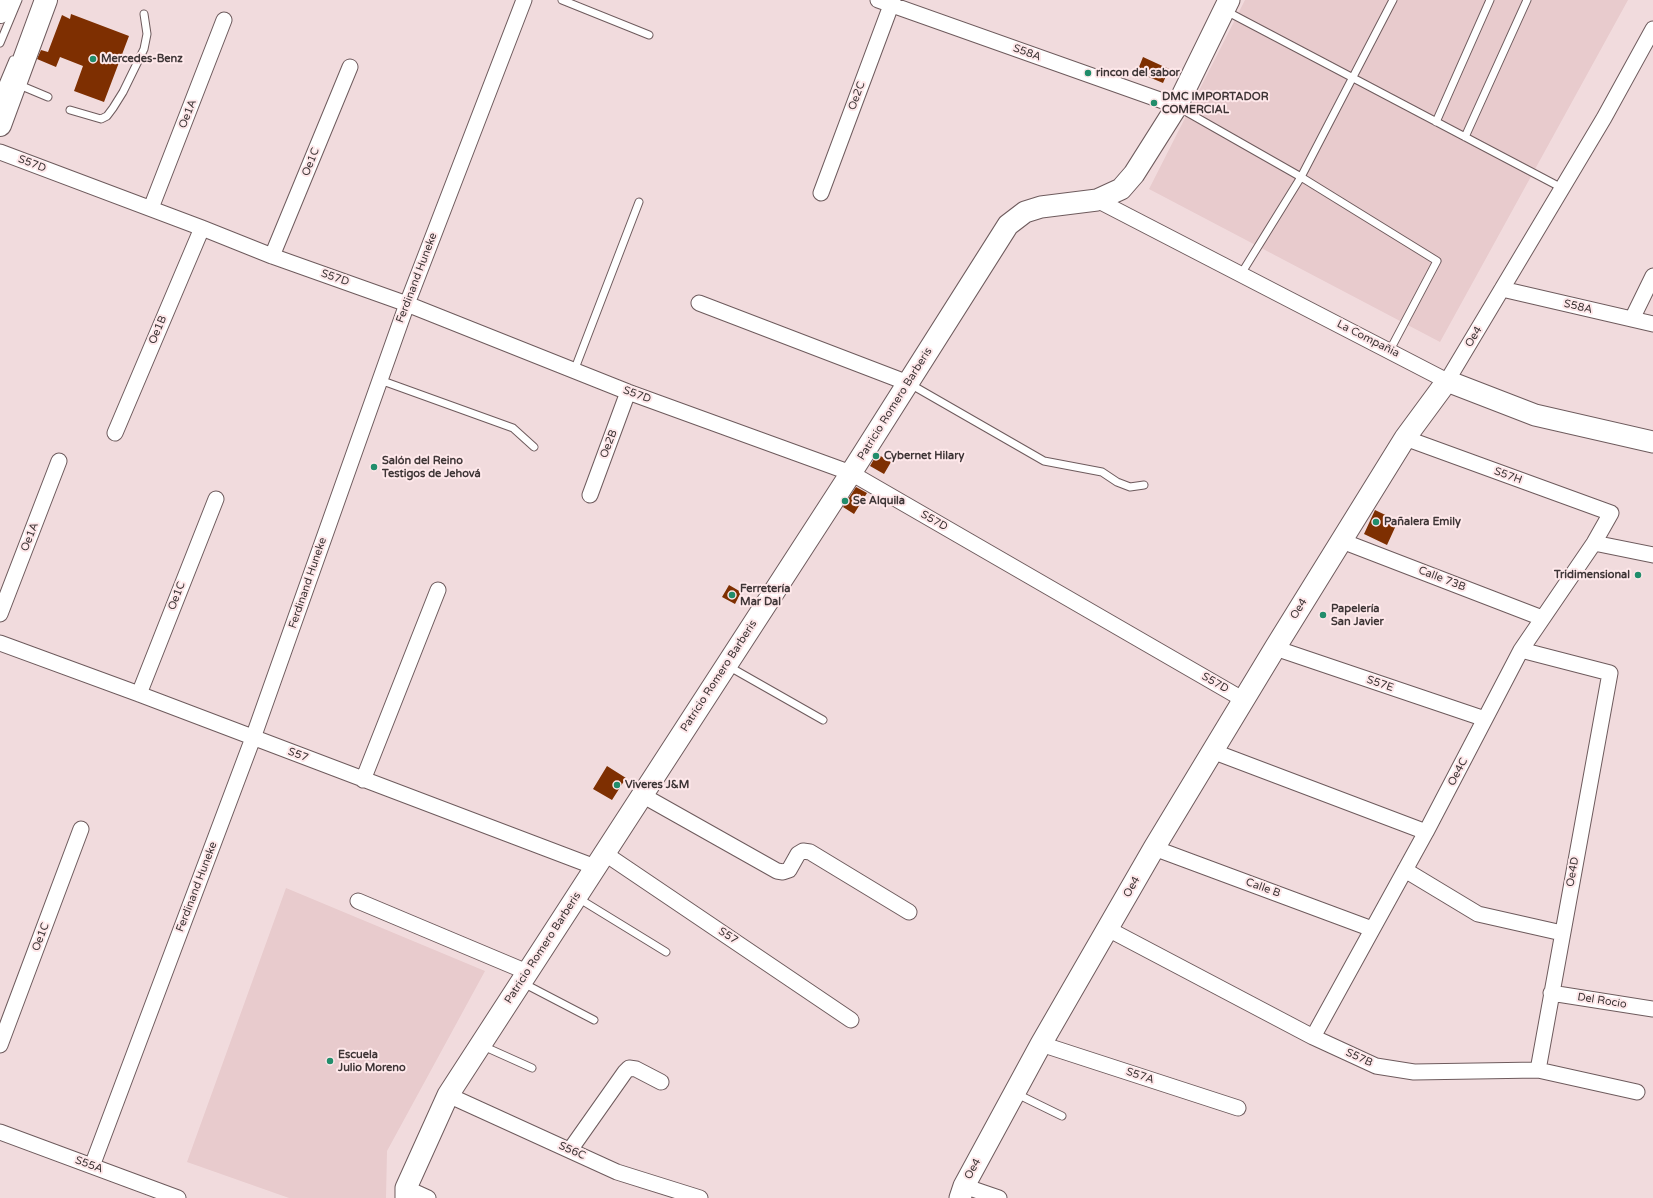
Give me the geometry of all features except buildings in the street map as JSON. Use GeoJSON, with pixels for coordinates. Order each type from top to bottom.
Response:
{"type":"FeatureCollection","features":[{"type":"Feature","properties":{"kind":"main road"},"geometry":{"type":"LineString","coordinates":[[0,12],[4,0]]}},
{"type":"Feature","properties":{"kind":"main road"},"geometry":{"type":"LineString","coordinates":[[0,125],[8,87],[46,0]]}},
{"type":"Feature","properties":{"kind":"street","name":"Ferdinand Huneke"},"geometry":{"type":"LineString","coordinates":[[92,1166],[254,738],[407,304],[524,0]]}},
{"type":"Feature","properties":{"kind":"street","name":"S58A"},"geometry":{"type":"LineString","coordinates":[[888,2],[1177,106]]}},
{"type":"Feature","properties":{"kind":"street","name":"Oe2C"},"geometry":{"type":"LineString","coordinates":[[821,193],[888,2]]}},
{"type":"Feature","properties":{"kind":"street","name":"Patricio Romero Barberis"},"geometry":{"type":"LineString","coordinates":[[406,1193],[448,1095],[908,383],[1008,225],[1025,212],[1041,206],[1097,200],[1121,189],[1134,174],[1177,106],[1227,5]]}},
{"type":"Feature","properties":{"kind":"street","name":"Oe1A"},"geometry":{"type":"LineString","coordinates":[[151,208],[224,20]]}},
{"type":"Feature","properties":{"kind":"street","name":"Oe4"},"geometry":{"type":"LineString","coordinates":[[962,1192],[1041,1044],[1154,848],[1275,648],[1405,438],[1447,381],[1562,188],[1653,29]]}},
{"type":"Feature","properties":{"kind":"street","name":"Oe1C"},"geometry":{"type":"LineString","coordinates":[[272,256],[350,67]]}},
{"type":"Feature","properties":{"kind":"street","name":"S57D"},"geometry":{"type":"LineString","coordinates":[[0,152],[151,208],[272,256],[407,304],[628,392],[850,473],[1244,700]]}},
{"type":"Feature","properties":{"kind":"street","name":"La Compañia"},"geometry":{"type":"LineString","coordinates":[[1097,200],[1390,350],[1447,381],[1535,415],[1653,442]]}},
{"type":"Feature","properties":{"kind":"street","name":"Oe1B"},"geometry":{"type":"LineString","coordinates":[[115,433],[202,228]]}},
{"type":"Feature","properties":{"kind":"street"},"geometry":{"type":"LineString","coordinates":[[1632,319],[1653,276]]}},
{"type":"Feature","properties":{"kind":"street","name":"S58A"},"geometry":{"type":"LineString","coordinates":[[1502,289],[1653,324]]}},
{"type":"Feature","properties":{"kind":"street"},"geometry":{"type":"LineString","coordinates":[[699,303],[908,383]]}},
{"type":"Feature","properties":{"kind":"street","name":"Oe2B"},"geometry":{"type":"LineString","coordinates":[[590,496],[628,392]]}},
{"type":"Feature","properties":{"kind":"street","name":"S57H"},"geometry":{"type":"LineString","coordinates":[[1405,438],[1611,513]]}},
{"type":"Feature","properties":{"kind":"street","name":"Oe1A"},"geometry":{"type":"LineString","coordinates":[[0,614],[59,461]]}},
{"type":"Feature","properties":{"kind":"street","name":"Oe1C"},"geometry":{"type":"LineString","coordinates":[[139,694],[216,499]]}},
{"type":"Feature","properties":{"kind":"street","name":"Oe4C"},"geometry":{"type":"LineString","coordinates":[[1313,1036],[1426,832],[1522,650],[1542,618],[1594,543],[1611,513]]}},
{"type":"Feature","properties":{"kind":"street","name":"Calle 73B"},"geometry":{"type":"LineString","coordinates":[[1342,541],[1542,618]]}},
{"type":"Feature","properties":{"kind":"street"},"geometry":{"type":"LineString","coordinates":[[1594,543],[1653,555]]}},
{"type":"Feature","properties":{"kind":"street"},"geometry":{"type":"LineString","coordinates":[[363,780],[438,590]]}},
{"type":"Feature","properties":{"kind":"street","name":"S57"},"geometry":{"type":"LineString","coordinates":[[0,643],[139,694],[363,780],[600,860],[851,1020]]}},
{"type":"Feature","properties":{"kind":"street","name":"S57E"},"geometry":{"type":"LineString","coordinates":[[1275,648],[1486,719]]}},
{"type":"Feature","properties":{"kind":"street","name":"Oe4D"},"geometry":{"type":"LineString","coordinates":[[1522,650],[1610,673],[1538,1070]]}},
{"type":"Feature","properties":{"kind":"street"},"geometry":{"type":"LineString","coordinates":[[1212,751],[1426,832]]}},
{"type":"Feature","properties":{"kind":"street"},"geometry":{"type":"LineString","coordinates":[[642,795],[777,871],[783,872],[789,870],[798,854],[803,851],[810,852],[909,912]]}},
{"type":"Feature","properties":{"kind":"street","name":"Oe1C"},"geometry":{"type":"LineString","coordinates":[[0,1045],[82,829]]}},
{"type":"Feature","properties":{"kind":"street","name":"Calle B"},"geometry":{"type":"LineString","coordinates":[[1154,848],[1372,929]]}},
{"type":"Feature","properties":{"kind":"street"},"geometry":{"type":"LineString","coordinates":[[1405,870],[1478,914],[1562,933]]}},
{"type":"Feature","properties":{"kind":"street"},"geometry":{"type":"LineString","coordinates":[[358,901],[524,977]]}},
{"type":"Feature","properties":{"kind":"street","name":"S57B"},"geometry":{"type":"LineString","coordinates":[[1108,929],[1313,1036],[1376,1066],[1414,1072],[1538,1070],[1637,1092]]}},
{"type":"Feature","properties":{"kind":"street","name":"Del Rocio"},"geometry":{"type":"LineString","coordinates":[[1551,993],[1653,1009]]}},
{"type":"Feature","properties":{"kind":"street","name":"S57A"},"geometry":{"type":"LineString","coordinates":[[1041,1044],[1238,1108]]}},
{"type":"Feature","properties":{"kind":"street"},"geometry":{"type":"LineString","coordinates":[[570,1150],[629,1068],[636,1069],[661,1082]]}},
{"type":"Feature","properties":{"kind":"street","name":"S56C"},"geometry":{"type":"LineString","coordinates":[[448,1095],[617,1172],[700,1198]]}},
{"type":"Feature","properties":{"kind":"street","name":"S55A"},"geometry":{"type":"LineString","coordinates":[[0,1132],[178,1198]]}},
{"type":"Feature","properties":{"kind":"street"},"geometry":{"type":"LineString","coordinates":[[962,1192],[999,1198]]}},
{"type":"Feature","properties":{"kind":"street"},"geometry":{"type":"LineString","coordinates":[[406,1193],[428,1198]]}},
{"type":"Feature","properties":{"kind":"lane"},"geometry":{"type":"LineString","coordinates":[[0,43],[18,0]]}},
{"type":"Feature","properties":{"kind":"lane"},"geometry":{"type":"LineString","coordinates":[[562,0],[649,35]]}},
{"type":"Feature","properties":{"kind":"lane"},"geometry":{"type":"LineString","coordinates":[[1241,274],[1301,177],[1393,0]]}},
{"type":"Feature","properties":{"kind":"lane"},"geometry":{"type":"LineString","coordinates":[[1436,122],[1490,0]]}},
{"type":"Feature","properties":{"kind":"lane"},"geometry":{"type":"LineString","coordinates":[[1466,137],[1527,0]]}},
{"type":"Feature","properties":{"kind":"lane"},"geometry":{"type":"LineString","coordinates":[[1227,5],[1352,77],[1562,188]]}},
{"type":"Feature","properties":{"kind":"lane"},"geometry":{"type":"LineString","coordinates":[[70,110],[101,119],[107,116],[124,92],[144,49],[147,34],[144,14]]}},
{"type":"Feature","properties":{"kind":"lane"},"geometry":{"type":"LineString","coordinates":[[17,49],[8,87],[48,97]]}},
{"type":"Feature","properties":{"kind":"lane"},"geometry":{"type":"LineString","coordinates":[[1177,106],[1301,177],[1437,261],[1390,350]]}},
{"type":"Feature","properties":{"kind":"lane"},"geometry":{"type":"LineString","coordinates":[[574,371],[639,202]]}},
{"type":"Feature","properties":{"kind":"lane"},"geometry":{"type":"LineString","coordinates":[[380,380],[513,428],[534,448]]}},
{"type":"Feature","properties":{"kind":"lane"},"geometry":{"type":"LineString","coordinates":[[908,383],[1044,461],[1102,472],[1117,482],[1130,487],[1144,485]]}},
{"type":"Feature","properties":{"kind":"lane"},"geometry":{"type":"LineString","coordinates":[[726,665],[823,720]]}},
{"type":"Feature","properties":{"kind":"lane"},"geometry":{"type":"LineString","coordinates":[[576,896],[666,952]]}},
{"type":"Feature","properties":{"kind":"lane"},"geometry":{"type":"LineString","coordinates":[[524,977],[594,1020]]}},
{"type":"Feature","properties":{"kind":"lane"},"geometry":{"type":"LineString","coordinates":[[481,1045],[532,1068]]}},
{"type":"Feature","properties":{"kind":"lane"},"geometry":{"type":"LineString","coordinates":[[1015,1093],[1062,1116]]}},
{"type":"Feature","properties":{"kind":"shaded area"},"geometry":{"type":"Polygon","coordinates":[[[1245,0],[1628,0],[1440,342],[1149,189],[1245,0]]]}},
{"type":"Feature","properties":{"kind":"shaded area","name":"Escuela Julio Moreno"},"geometry":{"type":"Polygon","coordinates":[[[286,888],[485,971],[387,1151],[386,1198],[289,1198],[187,1162],[286,888]]]}},
{"type":"Feature","properties":{"kind":"place","name":"Mercedes-Benz"},"geometry":{"type":"Point","coordinates":[93,59]}},
{"type":"Feature","properties":{"kind":"place","name":"rincon del sabor"},"geometry":{"type":"Point","coordinates":[1088,73]}},
{"type":"Feature","properties":{"kind":"place","name":"DMC IMPORTADOR COMERCIAL"},"geometry":{"type":"Point","coordinates":[1154,103]}},
{"type":"Feature","properties":{"kind":"place","name":"Cybernet Hilary"},"geometry":{"type":"Point","coordinates":[876,456]}},
{"type":"Feature","properties":{"kind":"place","name":"Salón del Reino Testigos de Jehová"},"geometry":{"type":"Point","coordinates":[374,467]}},
{"type":"Feature","properties":{"kind":"place","name":"Se Alquila"},"geometry":{"type":"Point","coordinates":[845,501]}},
{"type":"Feature","properties":{"kind":"place","name":"Pañalera Emily"},"geometry":{"type":"Point","coordinates":[1376,522]}},
{"type":"Feature","properties":{"kind":"place","name":"Tridimensional"},"geometry":{"type":"Point","coordinates":[1638,575]}},
{"type":"Feature","properties":{"kind":"place","name":"Ferretería Mar Dal"},"geometry":{"type":"Point","coordinates":[732,595]}},
{"type":"Feature","properties":{"kind":"place","name":"Papelería San Javier"},"geometry":{"type":"Point","coordinates":[1323,615]}},
{"type":"Feature","properties":{"kind":"place","name":"Viveres J&M"},"geometry":{"type":"Point","coordinates":[617,785]}},
{"type":"Feature","properties":{"kind":"place","name":"Escuela Julio Moreno"},"geometry":{"type":"Point","coordinates":[330,1061]}}]}
